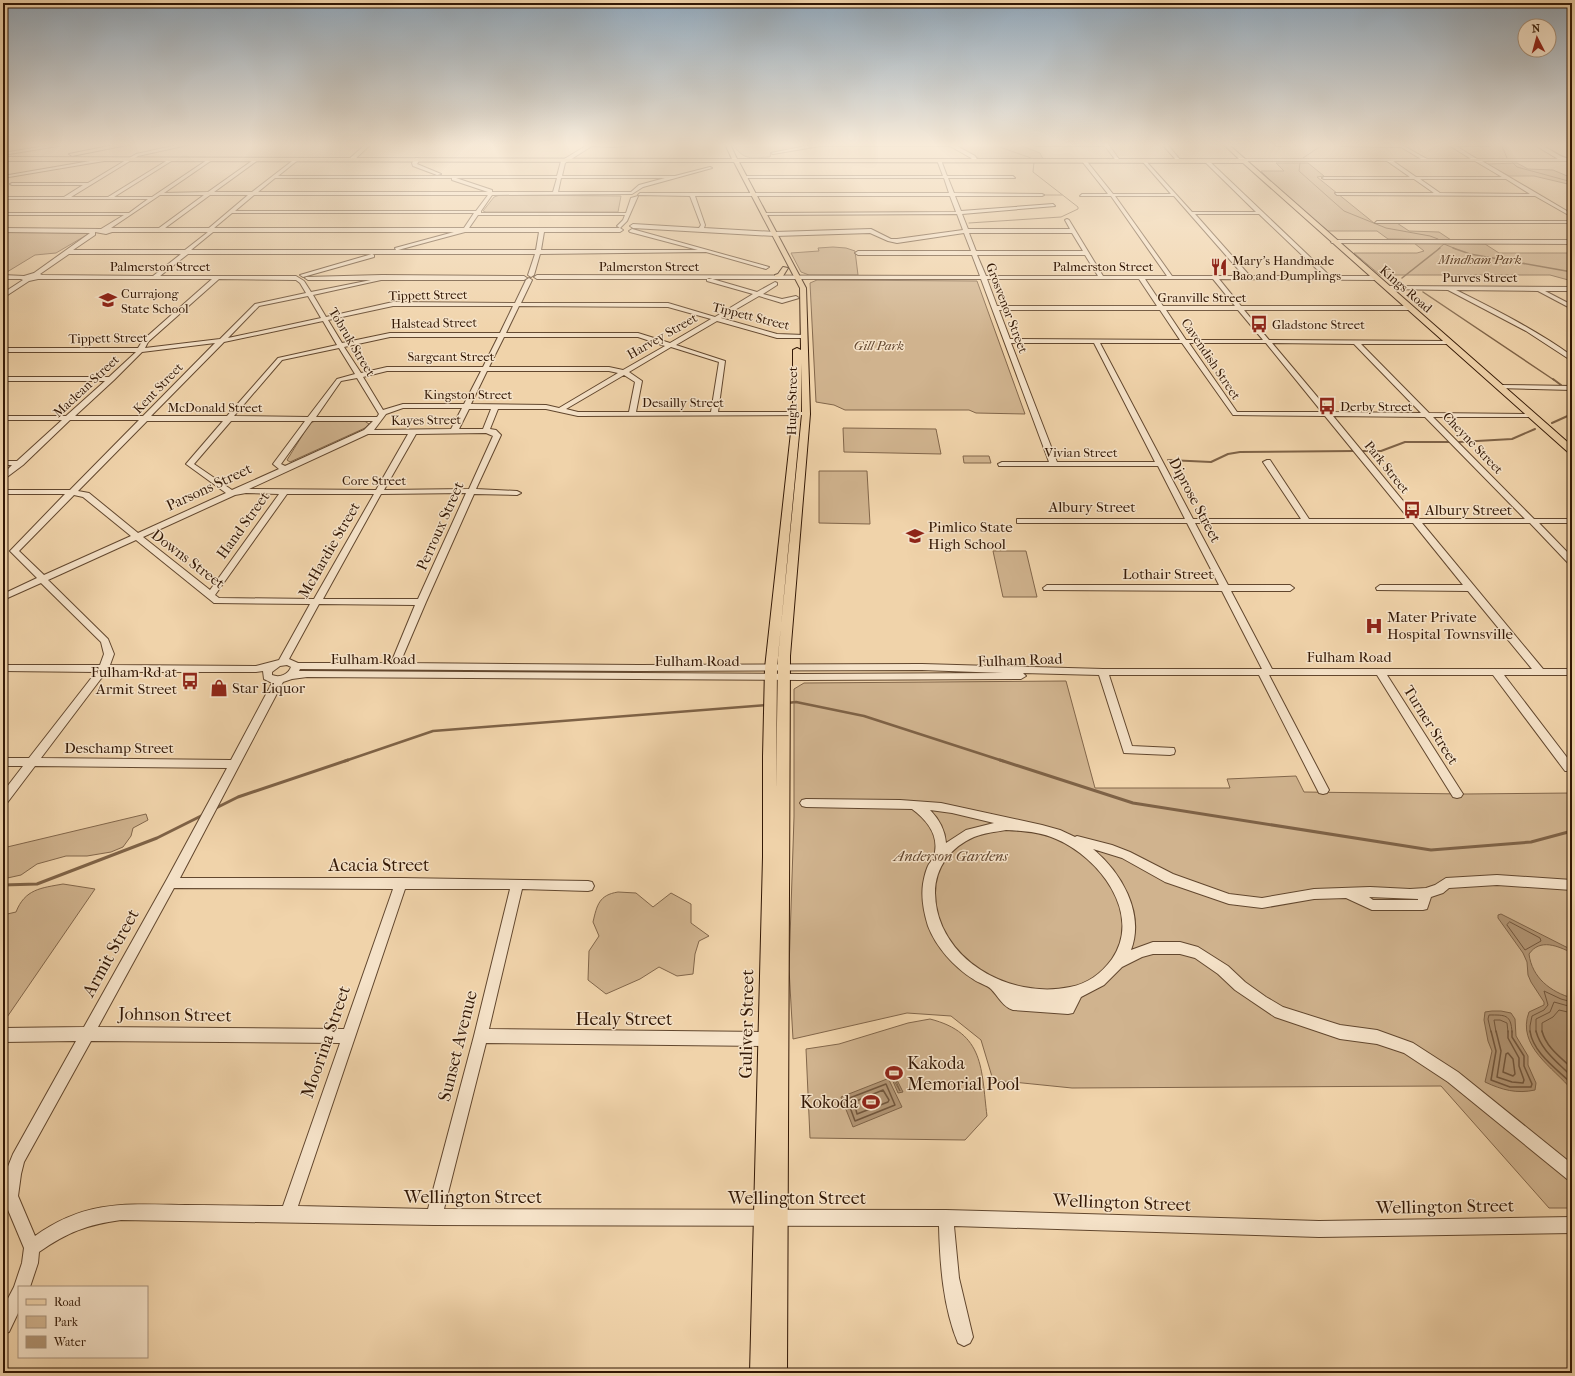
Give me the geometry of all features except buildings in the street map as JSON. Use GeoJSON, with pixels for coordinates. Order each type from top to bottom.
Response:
{"type":"FeatureCollection","features":[{"type":"Feature","properties":{"kind":"main road","name":"Hugh Street"},"geometry":{"type":"LineString","coordinates":[[758,208],[793,277],[800,337],[802,414],[784,672]]}},
{"type":"Feature","properties":{"kind":"main road","name":"Hugh Street"},"geometry":{"type":"LineString","coordinates":[[760,208],[764,214],[785,268],[803,288],[800,337]]}},
{"type":"Feature","properties":{"kind":"main road","name":"Kings Road"},"geometry":{"type":"LineString","coordinates":[[1296,208],[1572,451]]}},
{"type":"Feature","properties":{"kind":"main road"},"geometry":{"type":"LineString","coordinates":[[777,276],[781,275],[785,268]]}},
{"type":"Feature","properties":{"kind":"main road"},"geometry":{"type":"LineString","coordinates":[[803,288],[806,285],[806,281],[812,278]]}},
{"type":"Feature","properties":{"kind":"main road","name":"Hugh Street"},"geometry":{"type":"LineString","coordinates":[[772,672],[802,414]]}},
{"type":"Feature","properties":{"kind":"main road","name":"Guliver Street"},"geometry":{"type":"LineString","coordinates":[[760,1373],[771,1217],[776,727],[771,694],[772,672]]}},
{"type":"Feature","properties":{"kind":"main road","name":"Guliver Street"},"geometry":{"type":"LineString","coordinates":[[777,1373],[771,1217],[767,1039],[770,857],[776,727],[784,694],[784,672]]}},
{"type":"Feature","properties":{"kind":"street"},"geometry":{"type":"LineString","coordinates":[[3,277],[25,279],[37,276],[67,252],[138,208]]}},
{"type":"Feature","properties":{"kind":"street"},"geometry":{"type":"LineString","coordinates":[[160,230],[190,208]]}},
{"type":"Feature","properties":{"kind":"street"},"geometry":{"type":"LineString","coordinates":[[155,277],[212,230],[212,227],[236,208]]}},
{"type":"Feature","properties":{"kind":"street"},"geometry":{"type":"LineString","coordinates":[[465,230],[481,208]]}},
{"type":"Feature","properties":{"kind":"street"},"geometry":{"type":"LineString","coordinates":[[629,208],[627,214],[631,226]]}},
{"type":"Feature","properties":{"kind":"street"},"geometry":{"type":"LineString","coordinates":[[697,208],[703,225],[701,230]]}},
{"type":"Feature","properties":{"kind":"street","name":"Grosvenor Street"},"geometry":{"type":"LineString","coordinates":[[957,208],[1054,464]]}},
{"type":"Feature","properties":{"kind":"street"},"geometry":{"type":"LineString","coordinates":[[764,214],[959,213],[1009,208]]}},
{"type":"Feature","properties":{"kind":"street"},"geometry":{"type":"LineString","coordinates":[[1121,208],[1171,278]]}},
{"type":"Feature","properties":{"kind":"street"},"geometry":{"type":"LineString","coordinates":[[1188,208],[1249,278]]}},
{"type":"Feature","properties":{"kind":"street"},"geometry":{"type":"LineString","coordinates":[[1256,208],[1329,278]]}},
{"type":"Feature","properties":{"kind":"street"},"geometry":{"type":"LineString","coordinates":[[1558,208],[1572,216]]}},
{"type":"Feature","properties":{"kind":"street"},"geometry":{"type":"LineString","coordinates":[[231,212],[627,214]]}},
{"type":"Feature","properties":{"kind":"street"},"geometry":{"type":"LineString","coordinates":[[1192,213],[1261,213]]}},
{"type":"Feature","properties":{"kind":"street"},"geometry":{"type":"LineString","coordinates":[[3,214],[130,214]]}},
{"type":"Feature","properties":{"kind":"street"},"geometry":{"type":"LineString","coordinates":[[1067,220],[1101,278]]}},
{"type":"Feature","properties":{"kind":"street"},"geometry":{"type":"LineString","coordinates":[[1376,222],[1572,222]]}},
{"type":"Feature","properties":{"kind":"street"},"geometry":{"type":"LineString","coordinates":[[470,224],[473,227],[481,229]]}},
{"type":"Feature","properties":{"kind":"street"},"geometry":{"type":"LineString","coordinates":[[3,230],[450,232],[481,229],[604,229],[631,226],[642,231],[706,251],[766,267]]}},
{"type":"Feature","properties":{"kind":"street"},"geometry":{"type":"LineString","coordinates":[[620,228],[642,231],[654,227],[771,234],[871,231],[894,241],[966,231],[1073,231]]}},
{"type":"Feature","properties":{"kind":"street"},"geometry":{"type":"LineString","coordinates":[[454,431],[518,305],[538,253],[542,229]]}},
{"type":"Feature","properties":{"kind":"street"},"geometry":{"type":"LineString","coordinates":[[76,247],[93,234],[94,232],[89,230]]}},
{"type":"Feature","properties":{"kind":"street"},"geometry":{"type":"LineString","coordinates":[[304,278],[322,270],[385,253],[450,232]]}},
{"type":"Feature","properties":{"kind":"street"},"geometry":{"type":"LineString","coordinates":[[1334,242],[1572,242]]}},
{"type":"Feature","properties":{"kind":"street"},"geometry":{"type":"LineString","coordinates":[[67,252],[538,253],[706,251]]}},
{"type":"Feature","properties":{"kind":"street"},"geometry":{"type":"LineString","coordinates":[[858,253],[1087,253]]}},
{"type":"Feature","properties":{"kind":"street"},"geometry":{"type":"LineString","coordinates":[[322,270],[319,274],[330,277]]}},
{"type":"Feature","properties":{"kind":"street","name":"Palmerston Street"},"geometry":{"type":"LineString","coordinates":[[37,276],[304,278],[1375,278]]}},
{"type":"Feature","properties":{"kind":"street","name":"Maclean Street"},"geometry":{"type":"LineString","coordinates":[[3,478],[112,379],[138,354],[145,342],[218,277]]}},
{"type":"Feature","properties":{"kind":"street","name":"Kent Street"},"geometry":{"type":"LineString","coordinates":[[42,579],[14,551],[257,305],[377,280],[382,277]]}},
{"type":"Feature","properties":{"kind":"street"},"geometry":{"type":"LineString","coordinates":[[707,277],[712,282],[782,301],[796,298]]}},
{"type":"Feature","properties":{"kind":"street","name":"Palmerston Street"},"geometry":{"type":"LineString","coordinates":[[760,277],[831,277]]}},
{"type":"Feature","properties":{"kind":"street","name":"Tobruk Street"},"geometry":{"type":"LineString","coordinates":[[304,278],[309,294],[358,375],[381,417]]}},
{"type":"Feature","properties":{"kind":"street","name":"Cavendish Street"},"geometry":{"type":"LineString","coordinates":[[1141,278],[1235,414],[1328,415]]}},
{"type":"Feature","properties":{"kind":"street","name":"Park Street"},"geometry":{"type":"LineString","coordinates":[[1215,278],[1540,672]]}},
{"type":"Feature","properties":{"kind":"street"},"geometry":{"type":"LineString","coordinates":[[3,296],[25,279]]}},
{"type":"Feature","properties":{"kind":"street","name":"Harvey Street"},"geometry":{"type":"LineString","coordinates":[[560,410],[775,284]]}},
{"type":"Feature","properties":{"kind":"street","name":"Purves Street"},"geometry":{"type":"LineString","coordinates":[[1388,288],[1572,289]]}},
{"type":"Feature","properties":{"kind":"street"},"geometry":{"type":"LineString","coordinates":[[1447,288],[1498,313],[1570,357]]}},
{"type":"Feature","properties":{"kind":"street"},"geometry":{"type":"LineString","coordinates":[[1538,288],[1572,307]]}},
{"type":"Feature","properties":{"kind":"street","name":"Tippett Street"},"geometry":{"type":"LineString","coordinates":[[3,350],[140,350],[221,341],[393,304],[668,305],[777,336],[800,337]]}},
{"type":"Feature","properties":{"kind":"street","name":"Granville Street"},"geometry":{"type":"LineString","coordinates":[[995,308],[1410,308]]}},
{"type":"Feature","properties":{"kind":"street","name":"Halstead Street"},"geometry":{"type":"LineString","coordinates":[[231,492],[190,464],[280,359],[390,335],[638,335],[722,361],[714,414]]}},
{"type":"Feature","properties":{"kind":"street"},"geometry":{"type":"LineString","coordinates":[[1008,341],[1449,342]]}},
{"type":"Feature","properties":{"kind":"street","name":"Diprose Street"},"geometry":{"type":"LineString","coordinates":[[1096,341],[1225,588],[1323,790]]}},
{"type":"Feature","properties":{"kind":"street","name":"Cheyne Street"},"geometry":{"type":"LineString","coordinates":[[1356,342],[1572,562]]}},
{"type":"Feature","properties":{"kind":"street","name":"Sargeant Street"},"geometry":{"type":"LineString","coordinates":[[283,469],[277,464],[339,380],[387,369],[609,369],[624,372],[639,380],[632,415]]}},
{"type":"Feature","properties":{"kind":"street"},"geometry":{"type":"LineString","coordinates":[[3,379],[112,379]]}},
{"type":"Feature","properties":{"kind":"street"},"geometry":{"type":"LineString","coordinates":[[1500,387],[1572,388]]}},
{"type":"Feature","properties":{"kind":"street","name":"Kingston Street"},"geometry":{"type":"LineString","coordinates":[[381,417],[390,409],[403,406],[546,407],[560,410]]}},
{"type":"Feature","properties":{"kind":"street"},"geometry":{"type":"LineString","coordinates":[[486,431],[496,406]]}},
{"type":"Feature","properties":{"kind":"street","name":"Desailly Street"},"geometry":{"type":"LineString","coordinates":[[560,410],[578,414],[632,415],[802,414]]}},
{"type":"Feature","properties":{"kind":"street"},"geometry":{"type":"LineString","coordinates":[[1328,415],[1531,415]]}},
{"type":"Feature","properties":{"kind":"street","name":"McDonald Street"},"geometry":{"type":"LineString","coordinates":[[3,418],[311,419],[381,417]]}},
{"type":"Feature","properties":{"kind":"street","name":"Parsons Street"},"geometry":{"type":"LineString","coordinates":[[3,597],[231,492],[367,432],[374,427],[381,417]]}},
{"type":"Feature","properties":{"kind":"street","name":"Kayes Street"},"geometry":{"type":"LineString","coordinates":[[367,432],[486,431]]}},
{"type":"Feature","properties":{"kind":"street","name":"Perroux Street"},"geometry":{"type":"LineString","coordinates":[[394,667],[421,602],[498,435],[493,432],[486,431]]}},
{"type":"Feature","properties":{"kind":"street","name":"McHardie Street"},"geometry":{"type":"LineString","coordinates":[[282,662],[412,432]]}},
{"type":"Feature","properties":{"kind":"street"},"geometry":{"type":"LineString","coordinates":[[1267,462],[1307,521]]}},
{"type":"Feature","properties":{"kind":"street"},"geometry":{"type":"LineString","coordinates":[[3,463],[20,463]]}},
{"type":"Feature","properties":{"kind":"street","name":"Vivian Street"},"geometry":{"type":"LineString","coordinates":[[1002,464],[1160,464]]}},
{"type":"Feature","properties":{"kind":"street","name":"Hand Street"},"geometry":{"type":"LineString","coordinates":[[211,595],[281,491],[273,474]]}},
{"type":"Feature","properties":{"kind":"street","name":"Core Street"},"geometry":{"type":"LineString","coordinates":[[231,492],[471,491],[516,493]]}},
{"type":"Feature","properties":{"kind":"street","name":"Downs Street"},"geometry":{"type":"LineString","coordinates":[[3,492],[72,492],[91,498],[217,601],[421,602]]}},
{"type":"Feature","properties":{"kind":"street","name":"Albury Street"},"geometry":{"type":"LineString","coordinates":[[1020,521],[1572,521]]}},
{"type":"Feature","properties":{"kind":"street"},"geometry":{"type":"LineString","coordinates":[[3,800],[101,672],[109,654],[105,641],[42,579]]}},
{"type":"Feature","properties":{"kind":"street","name":"Lothair Street"},"geometry":{"type":"LineString","coordinates":[[1047,588],[1290,588]]}},
{"type":"Feature","properties":{"kind":"street"},"geometry":{"type":"LineString","coordinates":[[1380,588],[1471,588]]}},
{"type":"Feature","properties":{"kind":"street"},"geometry":{"type":"LineString","coordinates":[[3,675],[256,669],[272,666],[282,662]]}},
{"type":"Feature","properties":{"kind":"street","name":"Fulham Road"},"geometry":{"type":"LineString","coordinates":[[282,662],[289,662],[296,666],[772,672]]}},
{"type":"Feature","properties":{"kind":"street"},"geometry":{"type":"LineString","coordinates":[[266,676],[267,672],[272,666]]}},
{"type":"Feature","properties":{"kind":"street"},"geometry":{"type":"LineString","coordinates":[[290,676],[294,672],[296,666]]}},
{"type":"Feature","properties":{"kind":"street"},"geometry":{"type":"LineString","coordinates":[[3,668],[266,676],[270,679],[279,680]]}},
{"type":"Feature","properties":{"kind":"street","name":"Fulham Road"},"geometry":{"type":"LineString","coordinates":[[279,680],[290,676],[322,674],[784,672],[997,676],[1103,672],[1572,672]]}},
{"type":"Feature","properties":{"kind":"street"},"geometry":{"type":"LineString","coordinates":[[1103,672],[1128,750],[1170,751]]}},
{"type":"Feature","properties":{"kind":"street","name":"Turner Street"},"geometry":{"type":"LineString","coordinates":[[1380,672],[1457,794]]}},
{"type":"Feature","properties":{"kind":"street"},"geometry":{"type":"LineString","coordinates":[[1496,672],[1570,768]]}},
{"type":"Feature","properties":{"kind":"street","name":"Armit Street"},"geometry":{"type":"LineString","coordinates":[[32,1248],[7,1197],[18,1159],[171,883],[279,680]]}},
{"type":"Feature","properties":{"kind":"street","name":"Deschamp Street"},"geometry":{"type":"LineString","coordinates":[[3,762],[235,764]]}},
{"type":"Feature","properties":{"kind":"street"},"geometry":{"type":"LineString","coordinates":[[806,804],[916,806],[949,809],[1025,826],[1054,833],[1084,849],[1100,862],[1122,893],[1127,911],[1129,929],[1126,946],[1118,962],[1108,974],[1099,981],[1076,992],[1068,1008],[1013,1004],[994,985],[974,973],[957,958],[943,942],[934,924],[929,906],[929,888],[933,872],[940,857],[954,844],[970,833],[996,826],[1025,826]]}},
{"type":"Feature","properties":{"kind":"street"},"geometry":{"type":"LineString","coordinates":[[916,806],[930,816],[936,825],[941,837],[940,857]]}},
{"type":"Feature","properties":{"kind":"street"},"geometry":{"type":"LineString","coordinates":[[1067,839],[1108,848],[1126,855],[1169,878],[1229,899],[1262,903],[1314,894],[1348,894],[1372,905],[1423,905],[1426,893],[1439,889],[1446,884],[1497,880],[1572,885]]}},
{"type":"Feature","properties":{"kind":"street","name":"Acacia Street"},"geometry":{"type":"LineString","coordinates":[[171,883],[401,883],[588,886]]}},
{"type":"Feature","properties":{"kind":"street","name":"Moorina Street"},"geometry":{"type":"LineString","coordinates":[[288,1214],[347,1036],[401,883]]}},
{"type":"Feature","properties":{"kind":"street","name":"Sunset Avenue"},"geometry":{"type":"LineString","coordinates":[[434,1217],[481,1036],[518,884]]}},
{"type":"Feature","properties":{"kind":"street"},"geometry":{"type":"LineString","coordinates":[[1118,962],[1139,952],[1153,948],[1180,948],[1198,953],[1223,970],[1240,986],[1280,1012],[1340,1032],[1377,1037],[1408,1048],[1453,1077],[1572,1174]]}},
{"type":"Feature","properties":{"kind":"street","name":"Johnson Street"},"geometry":{"type":"LineString","coordinates":[[3,1035],[88,1034],[347,1036]]}},
{"type":"Feature","properties":{"kind":"street","name":"Healy Street"},"geometry":{"type":"LineString","coordinates":[[481,1036],[767,1039]]}},
{"type":"Feature","properties":{"kind":"street","name":"Wellington Street"},"geometry":{"type":"LineString","coordinates":[[32,1248],[52,1233],[76,1220],[96,1215],[121,1212],[434,1217],[946,1218],[1319,1229],[1572,1225]]}},
{"type":"Feature","properties":{"kind":"street"},"geometry":{"type":"LineString","coordinates":[[946,1218],[951,1280],[964,1337]]}},
{"type":"Feature","properties":{"kind":"street"},"geometry":{"type":"LineString","coordinates":[[22,1286],[30,1263],[32,1248]]}},
{"type":"Feature","properties":{"kind":"street"},"geometry":{"type":"LineString","coordinates":[[3,1326],[18,1295]]}},
{"type":"Feature","properties":{"kind":"green space"},"geometry":{"type":"Polygon","coordinates":[[[485,208],[619,208],[618,212],[483,211],[485,208]]]}},
{"type":"Feature","properties":{"kind":"green space"},"geometry":{"type":"Polygon","coordinates":[[[1301,208],[1356,208],[1374,223],[1397,223],[1409,231],[1439,232],[1451,240],[1388,239],[1377,231],[1328,231],[1301,208]]]}},
{"type":"Feature","properties":{"kind":"green space"},"geometry":{"type":"Polygon","coordinates":[[[3,232],[90,233],[56,253],[35,255],[7,272],[3,272],[3,232]]]}},
{"type":"Feature","properties":{"kind":"green space","name":"Mindham Park"},"geometry":{"type":"Polygon","coordinates":[[[1414,243],[1485,244],[1499,253],[1572,253],[1572,281],[1550,275],[1380,275],[1354,253],[1417,253],[1424,251],[1414,243]]]}},
{"type":"Feature","properties":{"kind":"green space"},"geometry":{"type":"Polygon","coordinates":[[[818,248],[846,248],[855,251],[858,275],[809,275],[801,272],[791,253],[819,251],[818,248]]]}},
{"type":"Feature","properties":{"kind":"green space","name":"Gill Park"},"geometry":{"type":"Polygon","coordinates":[[[817,280],[977,281],[1025,414],[976,413],[969,410],[845,410],[834,405],[816,402],[810,283],[817,280]]]}},
{"type":"Feature","properties":{"kind":"green space"},"geometry":{"type":"Polygon","coordinates":[[[318,420],[363,420],[369,424],[365,428],[290,462],[287,460],[310,423],[318,420]]]}},
{"type":"Feature","properties":{"kind":"green space"},"geometry":{"type":"Polygon","coordinates":[[[843,428],[936,429],[941,454],[844,452],[843,428]]]}},
{"type":"Feature","properties":{"kind":"green space"},"geometry":{"type":"Polygon","coordinates":[[[963,456],[989,456],[991,463],[964,463],[963,456]]]}},
{"type":"Feature","properties":{"kind":"green space"},"geometry":{"type":"Polygon","coordinates":[[[819,471],[867,471],[870,524],[819,523],[819,471]]]}},
{"type":"Feature","properties":{"kind":"green space"},"geometry":{"type":"Polygon","coordinates":[[[993,551],[1026,551],[1037,597],[1003,597],[993,551]]]}},
{"type":"Feature","properties":{"kind":"green space","name":"Anderson Gardens"},"geometry":{"type":"Polygon","coordinates":[[[1066,681],[1095,788],[1230,788],[1227,779],[1296,776],[1304,792],[1465,794],[1572,793],[1572,1208],[1549,1208],[1441,1086],[1072,1088],[993,1080],[981,1040],[951,1016],[907,1013],[793,1039],[789,969],[794,817],[794,689],[804,683],[1066,681]]]}},
{"type":"Feature","properties":{"kind":"green space"},"geometry":{"type":"Polygon","coordinates":[[[146,814],[148,820],[133,828],[131,836],[123,847],[111,852],[87,856],[66,856],[37,864],[21,875],[3,879],[3,848],[146,814]]]}},
{"type":"Feature","properties":{"kind":"green space"},"geometry":{"type":"Polygon","coordinates":[[[63,884],[95,889],[3,1023],[3,915],[16,912],[24,898],[29,894],[41,889],[63,884]]]}},
{"type":"Feature","properties":{"kind":"green space"},"geometry":{"type":"Polygon","coordinates":[[[612,893],[636,893],[653,907],[671,893],[691,904],[691,923],[709,936],[699,941],[695,954],[693,974],[677,976],[659,967],[640,979],[606,994],[588,980],[589,951],[599,936],[593,922],[596,911],[603,898],[612,893]]]}},
{"type":"Feature","properties":{"kind":"green space","name":"Kakoda Memorial Pool"},"geometry":{"type":"Polygon","coordinates":[[[930,1019],[948,1025],[961,1033],[971,1043],[981,1068],[987,1116],[965,1140],[810,1138],[806,1049],[839,1044],[908,1023],[930,1019]]]}},
{"type":"Feature","properties":{"kind":"water"},"geometry":{"type":"Polygon","coordinates":[[[1501,914],[1572,950],[1572,953],[1555,946],[1544,945],[1533,949],[1529,954],[1531,963],[1538,977],[1550,988],[1572,998],[1572,1090],[1547,1065],[1532,1046],[1526,1024],[1529,1012],[1544,1005],[1544,1002],[1528,975],[1527,962],[1523,953],[1498,918],[1498,915],[1501,914]]]}},
{"type":"Feature","properties":{"kind":"water"},"geometry":{"type":"Polygon","coordinates":[[[1492,1011],[1511,1013],[1515,1019],[1516,1036],[1528,1056],[1528,1065],[1536,1083],[1535,1090],[1522,1092],[1497,1087],[1485,1082],[1492,1051],[1488,1041],[1484,1020],[1485,1012],[1492,1011]]]}},
{"type":"Feature","properties":{"kind":"water","name":"Kokoda"},"geometry":{"type":"Polygon","coordinates":[[[894,1076],[903,1092],[898,1093],[892,1079],[889,1080],[902,1107],[853,1127],[841,1097],[892,1077],[900,1091],[894,1076]]]}},
{"type":"Feature","properties":{"kind":"waterway"},"geometry":{"type":"LineString","coordinates":[[969,223],[1061,217],[1078,208]]}},
{"type":"Feature","properties":{"kind":"waterway"},"geometry":{"type":"LineString","coordinates":[[1341,208],[1344,211],[1386,228],[1430,236],[1438,239]]}},
{"type":"Feature","properties":{"kind":"waterway"},"geometry":{"type":"LineString","coordinates":[[1438,249],[1444,244],[1456,249]]}},
{"type":"Feature","properties":{"kind":"waterway"},"geometry":{"type":"LineString","coordinates":[[1402,278],[1440,248]]}},
{"type":"Feature","properties":{"kind":"waterway"},"geometry":{"type":"LineString","coordinates":[[1453,248],[1470,254],[1572,272]]}},
{"type":"Feature","properties":{"kind":"waterway"},"geometry":{"type":"LineString","coordinates":[[1423,292],[1554,380]]}},
{"type":"Feature","properties":{"kind":"waterway"},"geometry":{"type":"LineString","coordinates":[[1553,379],[1561,385]]}},
{"type":"Feature","properties":{"kind":"waterway"},"geometry":{"type":"LineString","coordinates":[[1552,423],[1572,414]]}},
{"type":"Feature","properties":{"kind":"waterway"},"geometry":{"type":"LineString","coordinates":[[1459,442],[1512,439],[1535,429]]}},
{"type":"Feature","properties":{"kind":"waterway"},"geometry":{"type":"LineString","coordinates":[[1363,451],[1381,451],[1405,442],[1450,442]]}},
{"type":"Feature","properties":{"kind":"waterway"},"geometry":{"type":"LineString","coordinates":[[1168,460],[1211,462],[1228,454],[1240,452],[1354,451]]}},
{"type":"Feature","properties":{"kind":"waterway"},"geometry":{"type":"LineString","coordinates":[[787,703],[796,702],[864,716],[1003,761]]}},
{"type":"Feature","properties":{"kind":"waterway"},"geometry":{"type":"LineString","coordinates":[[345,761],[433,731],[766,705]]}},
{"type":"Feature","properties":{"kind":"waterway"},"geometry":{"type":"LineString","coordinates":[[214,809],[238,797],[348,760]]}},
{"type":"Feature","properties":{"kind":"waterway"},"geometry":{"type":"LineString","coordinates":[[1000,760],[1133,803],[1431,850],[1531,842],[1572,831]]}},
{"type":"Feature","properties":{"kind":"waterway"},"geometry":{"type":"LineString","coordinates":[[3,885],[37,884],[157,838],[203,815]]}},
{"type":"Feature","properties":{"kind":"place","name":"Mary's Handmade Bao and Dumplings"},"geometry":{"type":"Point","coordinates":[1219,267]}},
{"type":"Feature","properties":{"kind":"place","name":"Currajong State School"},"geometry":{"type":"Point","coordinates":[108,300]}},
{"type":"Feature","properties":{"kind":"place","name":"Gladstone Street"},"geometry":{"type":"Point","coordinates":[1259,324]}},
{"type":"Feature","properties":{"kind":"place","name":"Derby Street"},"geometry":{"type":"Point","coordinates":[1327,406]}},
{"type":"Feature","properties":{"kind":"place","name":"Albury Street"},"geometry":{"type":"Point","coordinates":[1412,510]}},
{"type":"Feature","properties":{"kind":"place","name":"Pimlico State High School"},"geometry":{"type":"Point","coordinates":[915,536]}},
{"type":"Feature","properties":{"kind":"place","name":"Mater Private Hospital Townsville"},"geometry":{"type":"Point","coordinates":[1374,626]}},
{"type":"Feature","properties":{"kind":"place","name":"Fulham Rd at Armit Street"},"geometry":{"type":"Point","coordinates":[190,681]}},
{"type":"Feature","properties":{"kind":"place","name":"Star Liquor"},"geometry":{"type":"Point","coordinates":[219,688]}},
{"type":"Feature","properties":{"kind":"place","name":"Kakoda Memorial Pool"},"geometry":{"type":"Point","coordinates":[894,1073]}},
{"type":"Feature","properties":{"kind":"place","name":"Kokoda"},"geometry":{"type":"Point","coordinates":[871,1102]}}]}
